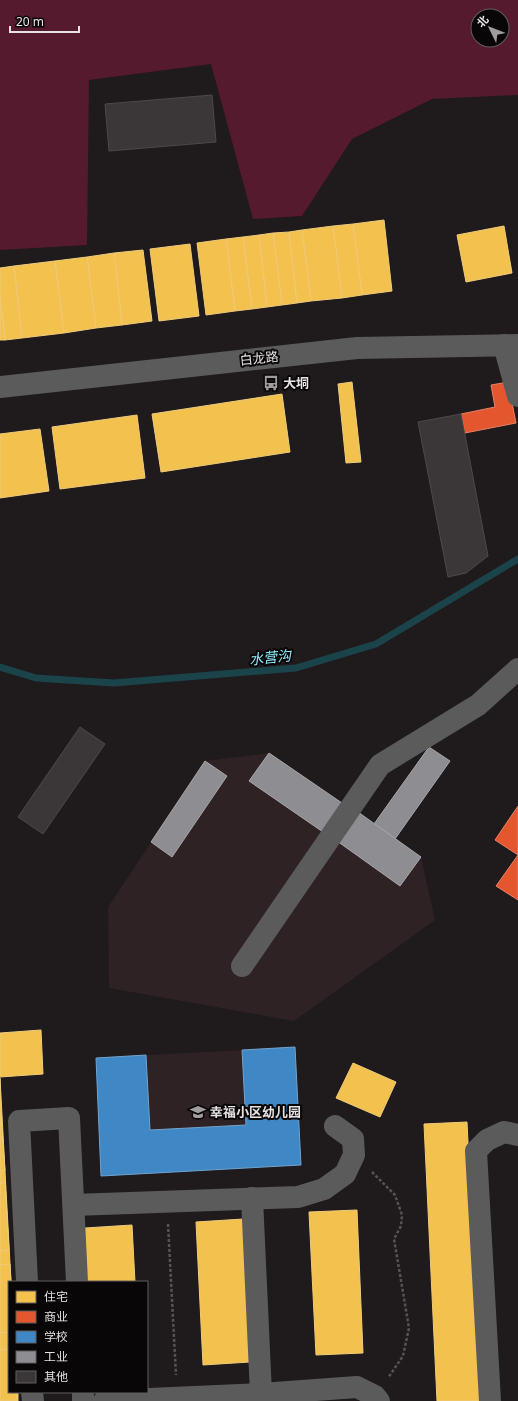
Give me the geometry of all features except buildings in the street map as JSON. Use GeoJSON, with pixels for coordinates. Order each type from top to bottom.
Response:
{"type":"FeatureCollection","features":[{"type":"Feature","properties":{"kind":"street","name":"白龙路"},"geometry":{"type":"LineString","coordinates":[[0,387],[357,348],[511,345]]}},
{"type":"Feature","properties":{"kind":"street"},"geometry":{"type":"LineString","coordinates":[[511,345],[518,396]]}},
{"type":"Feature","properties":{"kind":"street"},"geometry":{"type":"LineString","coordinates":[[242,966],[380,765],[478,705],[518,668]]}},
{"type":"Feature","properties":{"kind":"street"},"geometry":{"type":"LineString","coordinates":[[27,1281],[19,1121],[69,1118],[77,1281]]}},
{"type":"Feature","properties":{"kind":"street"},"geometry":{"type":"LineString","coordinates":[[74,1205],[298,1197],[324,1189],[345,1174],[354,1155],[353,1139],[335,1126]]}},
{"type":"Feature","properties":{"kind":"street"},"geometry":{"type":"LineString","coordinates":[[490,1401],[476,1151],[488,1140],[504,1132],[518,1135]]}},
{"type":"Feature","properties":{"kind":"street"},"geometry":{"type":"LineString","coordinates":[[252,1198],[261,1394]]}},
{"type":"Feature","properties":{"kind":"street"},"geometry":{"type":"LineString","coordinates":[[104,1401],[261,1394],[357,1387],[377,1399]]}},
{"type":"Feature","properties":{"kind":"path"},"geometry":{"type":"LineString","coordinates":[[354,1155],[395,1195],[402,1215],[401,1226],[394,1239],[409,1328],[402,1356],[377,1399]]}},
{"type":"Feature","properties":{"kind":"path"},"geometry":{"type":"LineString","coordinates":[[167,1202],[177,1398]]}},
{"type":"Feature","properties":{"kind":"shaded area"},"geometry":{"type":"Polygon","coordinates":[[[0,0],[518,0],[518,95],[432,99],[352,139],[302,216],[253,219],[211,64],[89,80],[87,245],[0,250],[0,0]]]}},
{"type":"Feature","properties":{"kind":"shaded area"},"geometry":{"type":"Polygon","coordinates":[[[429,747],[450,761],[395,839],[421,857],[435,920],[294,1021],[109,988],[108,907],[205,761],[269,753],[374,824],[429,747]]]}},
{"type":"Feature","properties":{"kind":"shaded area","name":"幸福小区幼儿园"},"geometry":{"type":"Polygon","coordinates":[[[295,1047],[301,1165],[101,1176],[96,1058],[295,1047]]]}},
{"type":"Feature","properties":{"kind":"waterway","name":"水营沟"},"geometry":{"type":"LineString","coordinates":[[0,667],[36,678],[114,683],[296,668],[376,644],[518,559]]}},
{"type":"Feature","properties":{"kind":"place","name":"大垌"},"geometry":{"type":"Point","coordinates":[271,383]}},
{"type":"Feature","properties":{"kind":"place","name":"幸福小区幼儿园"},"geometry":{"type":"Point","coordinates":[198,1112]}}]}
